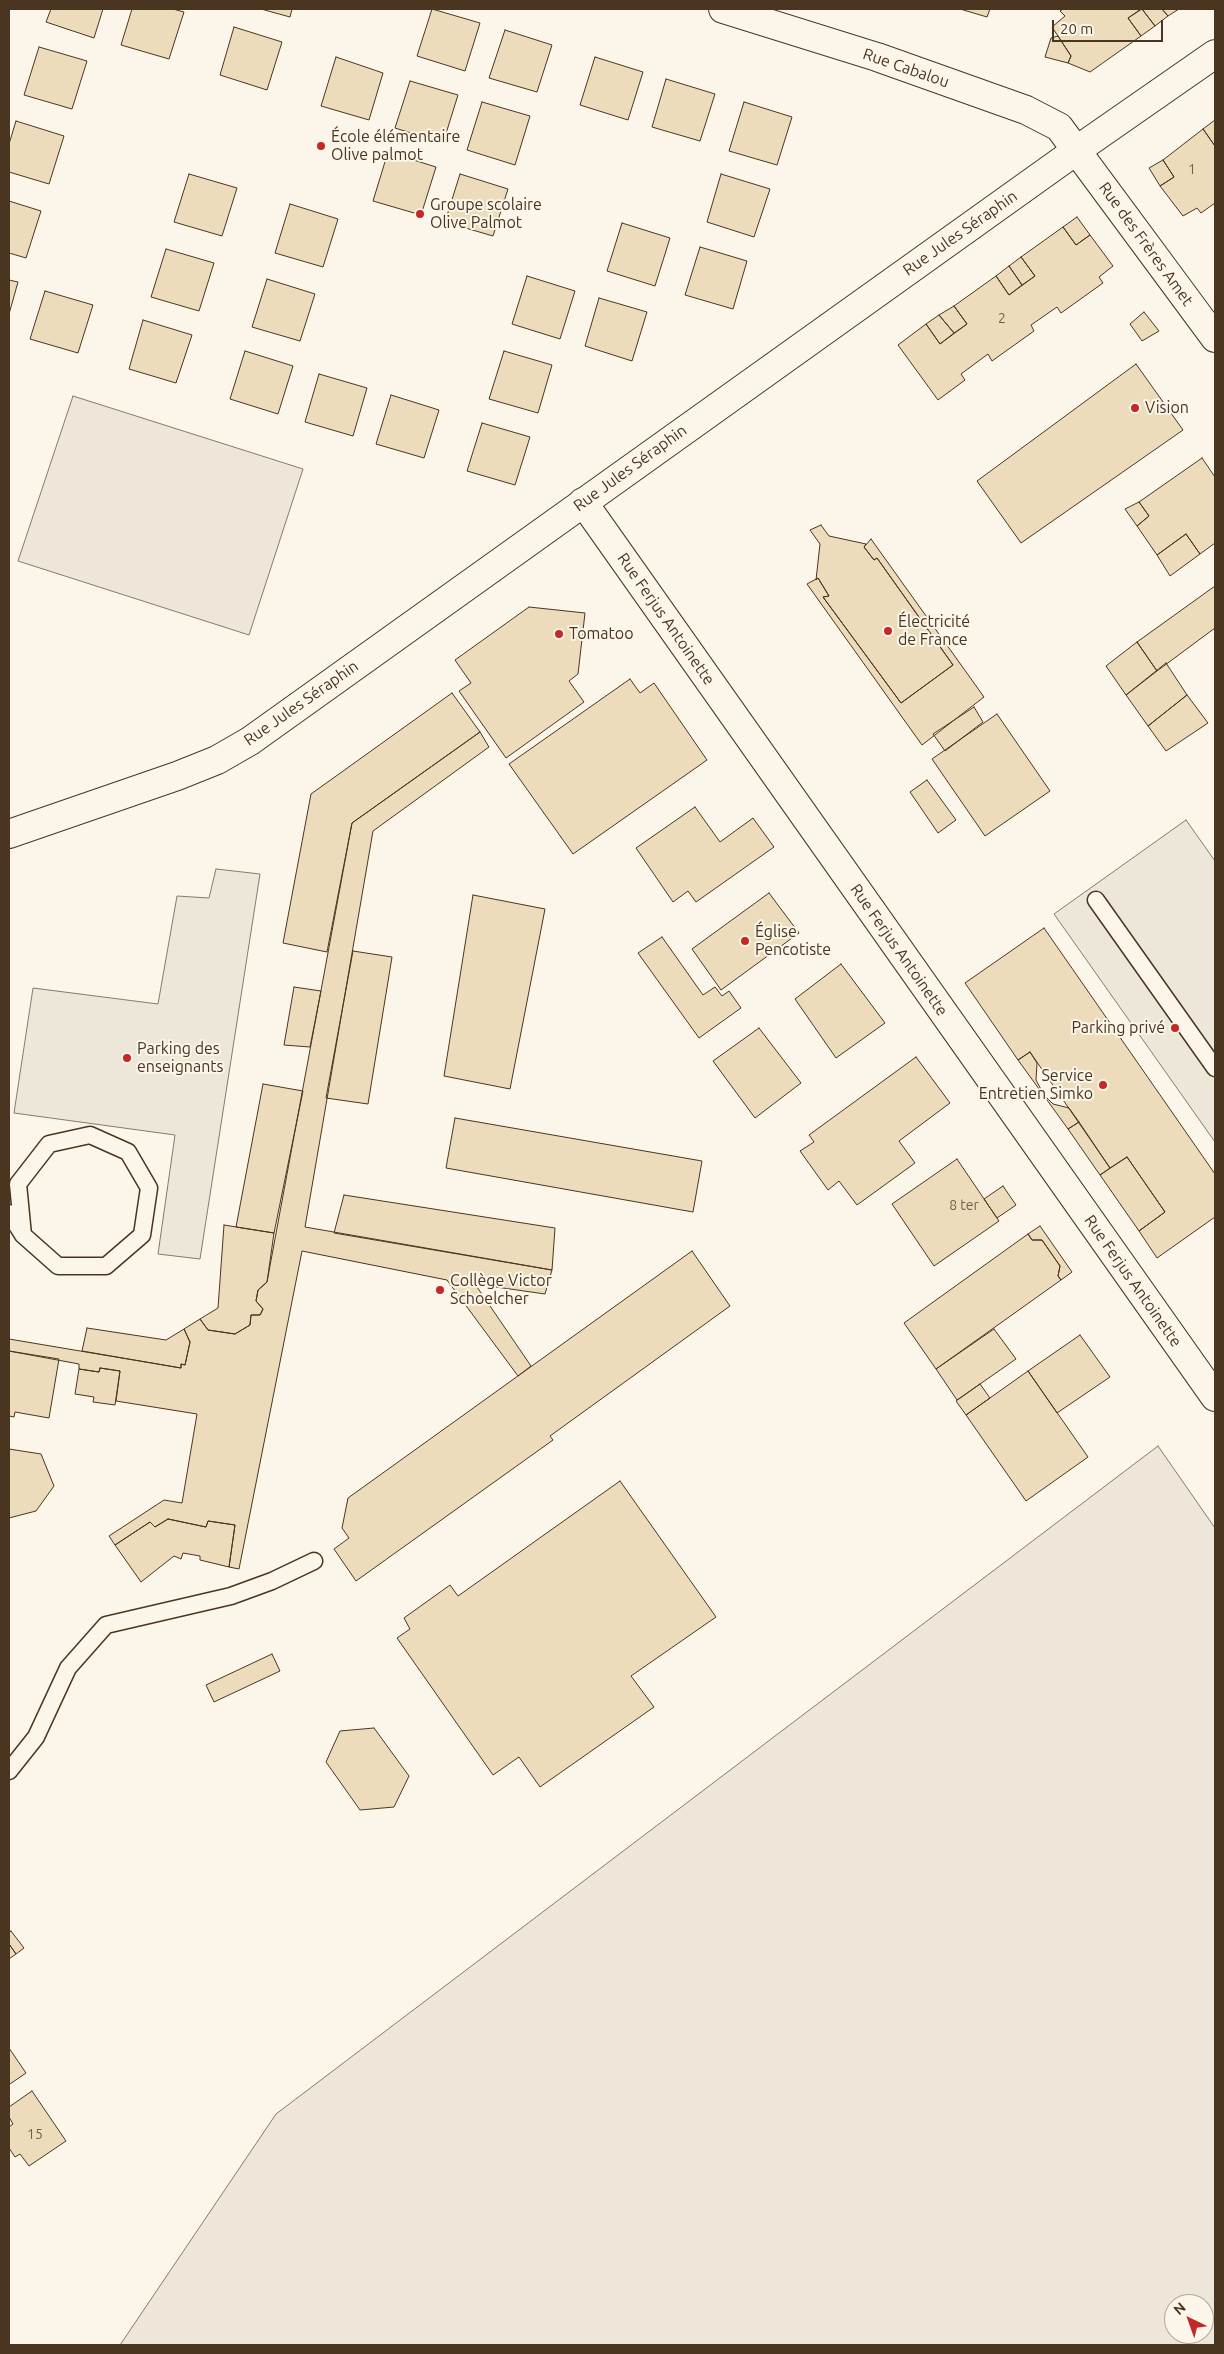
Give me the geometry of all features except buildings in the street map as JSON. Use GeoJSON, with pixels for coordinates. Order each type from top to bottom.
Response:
{"type":"FeatureCollection","features":[{"type":"Feature","properties":{"kind":"street","name":"Rue Cabalou"},"geometry":{"type":"LineString","coordinates":[[723,9],[877,58],[1026,110],[1059,127],[1076,150]]}},
{"type":"Feature","properties":{"kind":"street","name":"Rue Jules Séraphin"},"geometry":{"type":"LineString","coordinates":[[12,835],[177,776],[225,755],[250,740],[1076,150],[1215,54]]}},
{"type":"Feature","properties":{"kind":"street","name":"Rue des Frères Amet"},"geometry":{"type":"LineString","coordinates":[[1076,150],[1215,338]]}},
{"type":"Feature","properties":{"kind":"street","name":"Rue Ferjus Antoinette"},"geometry":{"type":"LineString","coordinates":[[583,502],[1215,1397]]}},
{"type":"Feature","properties":{"kind":"lane"},"geometry":{"type":"LineString","coordinates":[[1096,900],[1215,1068]]}},
{"type":"Feature","properties":{"kind":"lane"},"geometry":{"type":"LineString","coordinates":[[9,1213],[23,1235],[58,1266],[106,1266],[142,1235],[149,1188],[128,1152],[90,1135],[49,1144],[18,1184],[23,1235]]}},
{"type":"Feature","properties":{"kind":"lane"},"geometry":{"type":"LineString","coordinates":[[9,1771],[36,1737],[68,1668],[106,1626],[231,1596],[272,1581],[314,1561]]}},
{"type":"Feature","properties":{"kind":"shaded area"},"geometry":{"type":"Polygon","coordinates":[[[73,396],[303,469],[249,635],[18,561],[73,396]]]}},
{"type":"Feature","properties":{"kind":"shaded area","name":"Parking privé"},"geometry":{"type":"Polygon","coordinates":[[[1186,820],[1215,861],[1215,1142],[1054,914],[1186,820]]]}},
{"type":"Feature","properties":{"kind":"shaded area","name":"Parking des enseignants"},"geometry":{"type":"Polygon","coordinates":[[[216,869],[260,874],[200,1259],[158,1254],[175,1135],[14,1113],[33,988],[158,1004],[177,896],[209,898],[216,869]]]}},
{"type":"Feature","properties":{"kind":"shaded area"},"geometry":{"type":"Polygon","coordinates":[[[1158,1446],[1215,1528],[1215,2345],[120,2345],[276,2114],[1158,1446]]]}},
{"type":"Feature","properties":{"kind":"place","name":"École élémentaire Olive palmot"},"geometry":{"type":"Point","coordinates":[321,146]}},
{"type":"Feature","properties":{"kind":"place","name":"Groupe scolaire Olive Palmot"},"geometry":{"type":"Point","coordinates":[420,214]}},
{"type":"Feature","properties":{"kind":"place","name":"Vision"},"geometry":{"type":"Point","coordinates":[1135,408]}},
{"type":"Feature","properties":{"kind":"place","name":"Électricité de France"},"geometry":{"type":"Point","coordinates":[888,631]}},
{"type":"Feature","properties":{"kind":"place","name":"Tomatoo"},"geometry":{"type":"Point","coordinates":[559,634]}},
{"type":"Feature","properties":{"kind":"place","name":"Église Pencotiste"},"geometry":{"type":"Point","coordinates":[745,941]}},
{"type":"Feature","properties":{"kind":"place","name":"Parking privé"},"geometry":{"type":"Point","coordinates":[1175,1028]}},
{"type":"Feature","properties":{"kind":"place","name":"Parking des enseignants"},"geometry":{"type":"Point","coordinates":[127,1058]}},
{"type":"Feature","properties":{"kind":"place","name":"Service Entretien Simko"},"geometry":{"type":"Point","coordinates":[1103,1085]}},
{"type":"Feature","properties":{"kind":"place","name":"Collège Victor Schoelcher"},"geometry":{"type":"Point","coordinates":[440,1290]}}]}
